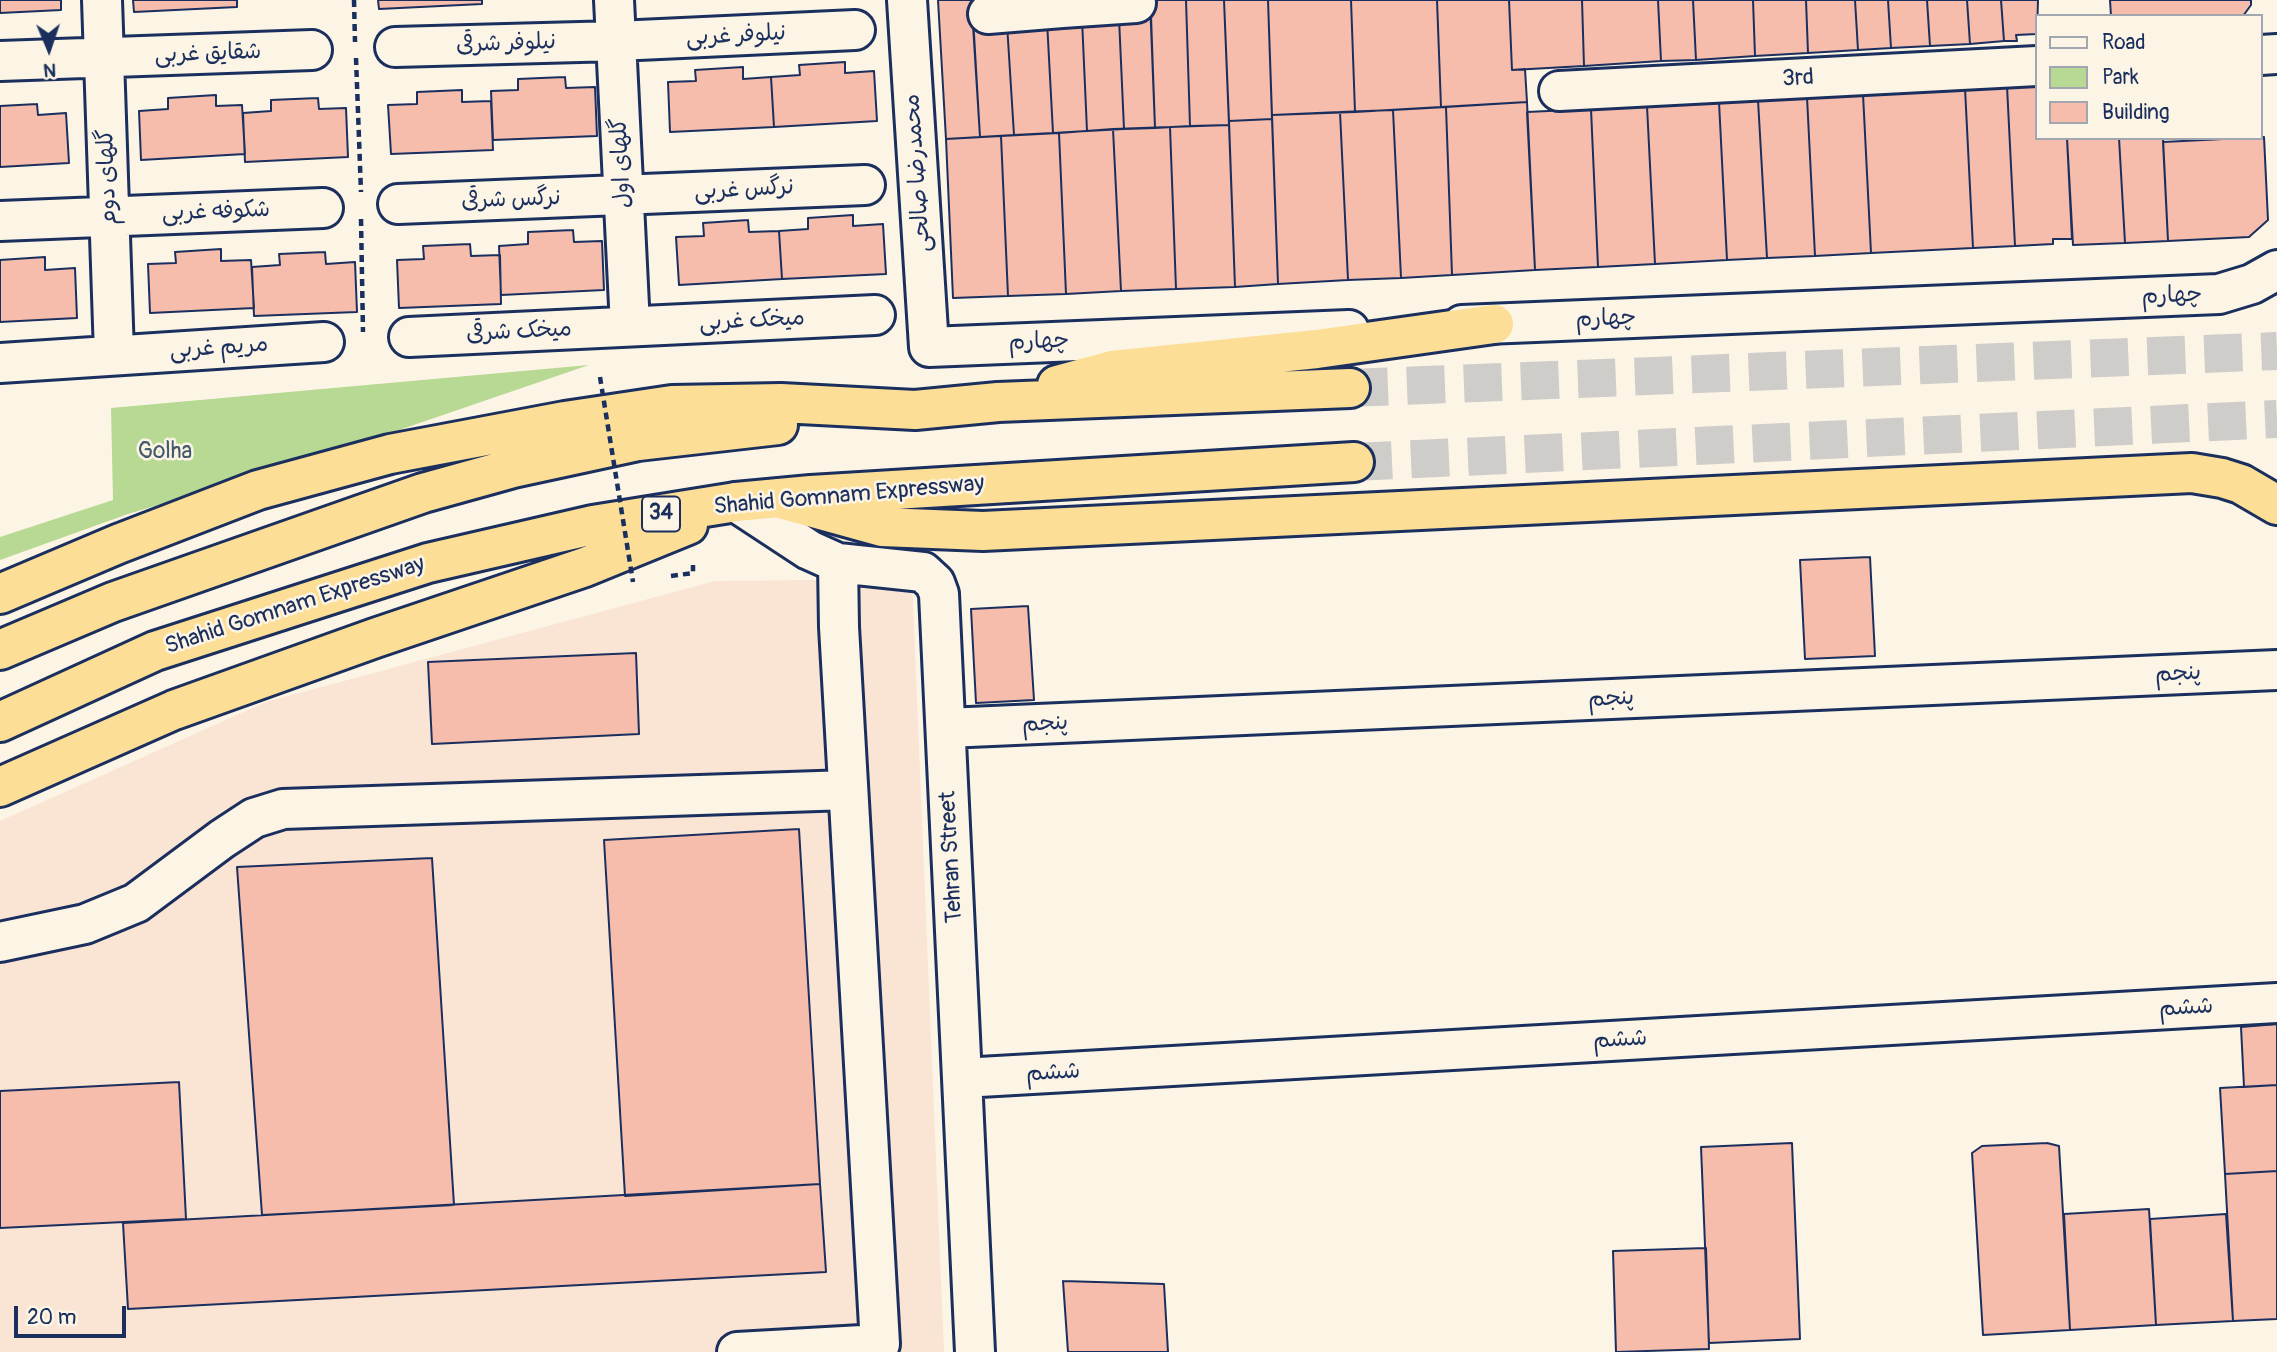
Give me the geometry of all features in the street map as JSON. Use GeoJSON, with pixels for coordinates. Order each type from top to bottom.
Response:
{"type":"FeatureCollection","features":[{"type":"Feature","properties":{"kind":"highway"},"geometry":{"type":"LineString","coordinates":[[998,402],[1112,370],[1317,349],[1494,324]]}},
{"type":"Feature","properties":{"kind":"highway"},"geometry":{"type":"LineString","coordinates":[[0,650],[113,602],[423,493],[513,468],[638,441],[998,402],[1350,388]]}},
{"type":"Feature","properties":{"kind":"highway"},"geometry":{"type":"LineString","coordinates":[[0,594],[118,544],[258,490],[390,454],[565,421],[672,405],[781,403],[915,410]]}},
{"type":"Feature","properties":{"kind":"highway","name":"Shahid Gomnam Expressway"},"geometry":{"type":"LineString","coordinates":[[0,722],[155,651],[428,562],[593,525],[777,498],[1354,462]]}},
{"type":"Feature","properties":{"kind":"highway"},"geometry":{"type":"LineString","coordinates":[[777,498],[882,527],[983,531],[2192,473],[2241,484],[2277,505]]}},
{"type":"Feature","properties":{"kind":"highway"},"geometry":{"type":"LineString","coordinates":[[0,787],[174,710],[584,567],[688,525],[736,502]]}},
{"type":"Feature","properties":{"kind":"street","name":"گلهای دوم"},"geometry":{"type":"LineString","coordinates":[[102,0],[114,355]]}},
{"type":"Feature","properties":{"kind":"street","name":"گلهای اول"},"geometry":{"type":"LineString","coordinates":[[614,0],[630,327]]}},
{"type":"Feature","properties":{"kind":"street","name":"محمدرضا صالحی"},"geometry":{"type":"LineString","coordinates":[[907,0],[929,347]]}},
{"type":"Feature","properties":{"kind":"street"},"geometry":{"type":"LineString","coordinates":[[988,14],[1062,4],[1136,4]]}},
{"type":"Feature","properties":{"kind":"street","name":"نیلوفر غربی"},"geometry":{"type":"LineString","coordinates":[[617,41],[855,30]]}},
{"type":"Feature","properties":{"kind":"street","name":"نیلوفر شرقی"},"geometry":{"type":"LineString","coordinates":[[395,47],[617,41]]}},
{"type":"Feature","properties":{"kind":"street","name":"شقایق غربی"},"geometry":{"type":"LineString","coordinates":[[0,61],[312,50]]}},
{"type":"Feature","properties":{"kind":"street","name":"3rd"},"geometry":{"type":"LineString","coordinates":[[1559,91],[2036,66]]}},
{"type":"Feature","properties":{"kind":"street","name":"نرگس غربی"},"geometry":{"type":"LineString","coordinates":[[624,196],[864,185]]}},
{"type":"Feature","properties":{"kind":"street","name":"نرگس شرقی"},"geometry":{"type":"LineString","coordinates":[[380,205],[624,196]]}},
{"type":"Feature","properties":{"kind":"street","name":"شکوفه غربی"},"geometry":{"type":"LineString","coordinates":[[0,221],[323,208]]}},
{"type":"Feature","properties":{"kind":"street","name":"چهارم"},"geometry":{"type":"LineString","coordinates":[[929,347],[2219,294],[2252,284],[2277,270]]}},
{"type":"Feature","properties":{"kind":"street","name":"میخک غربی"},"geometry":{"type":"LineString","coordinates":[[630,327],[875,315]]}},
{"type":"Feature","properties":{"kind":"street","name":"میخک شرقی"},"geometry":{"type":"LineString","coordinates":[[409,337],[630,327]]}},
{"type":"Feature","properties":{"kind":"street","name":"مریم غربی"},"geometry":{"type":"LineString","coordinates":[[0,363],[324,342]]}},
{"type":"Feature","properties":{"kind":"street"},"geometry":{"type":"LineString","coordinates":[[736,502],[809,550],[838,563],[923,572]]}},
{"type":"Feature","properties":{"kind":"street"},"geometry":{"type":"LineString","coordinates":[[737,1352],[880,1344],[839,627],[838,563]]}},
{"type":"Feature","properties":{"kind":"street"},"geometry":{"type":"LineString","coordinates":[[839,627],[846,591],[855,576],[923,572]]}},
{"type":"Feature","properties":{"kind":"street","name":"Tehran Street"},"geometry":{"type":"LineString","coordinates":[[923,572],[935,583],[939,594],[975,1352]]}},
{"type":"Feature","properties":{"kind":"street","name":"پنجم"},"geometry":{"type":"LineString","coordinates":[[946,728],[2277,670]]}},
{"type":"Feature","properties":{"kind":"street"},"geometry":{"type":"LineString","coordinates":[[0,942],[85,924],[136,903],[254,818],[283,809],[848,790]]}},
{"type":"Feature","properties":{"kind":"street","name":"ششم"},"geometry":{"type":"LineString","coordinates":[[962,1078],[2277,1003]]}},
{"type":"Feature","properties":{"kind":"path"},"geometry":{"type":"LineString","coordinates":[[354,0],[361,193]]}},
{"type":"Feature","properties":{"kind":"path"},"geometry":{"type":"LineString","coordinates":[[363,340],[380,205]]}},
{"type":"Feature","properties":{"kind":"path"},"geometry":{"type":"LineString","coordinates":[[600,377],[633,582]]}},
{"type":"Feature","properties":{"kind":"shaded area"},"geometry":{"type":"Polygon","coordinates":[[[912,579],[944,1352],[0,1352],[0,821],[266,702],[715,581],[912,579]]]}},
{"type":"Feature","properties":{"kind":"green space","name":"Golha"},"geometry":{"type":"Polygon","coordinates":[[[589,365],[332,453],[128,514],[0,560],[0,537],[113,500],[111,408],[589,365]]]}},
{"type":"Feature","properties":{"kind":"building"},"geometry":{"type":"Polygon","coordinates":[[[0,0],[61,0],[61,10],[0,13],[0,0]]]}},
{"type":"Feature","properties":{"kind":"building"},"geometry":{"type":"Polygon","coordinates":[[[133,0],[237,0],[237,7],[134,12],[133,0]]]}},
{"type":"Feature","properties":{"kind":"building"},"geometry":{"type":"Polygon","coordinates":[[[378,0],[482,0],[482,4],[379,9],[378,0]]]}},
{"type":"Feature","properties":{"kind":"building"},"geometry":{"type":"Polygon","coordinates":[[[938,0],[972,0],[980,137],[946,139],[938,0]]]}},
{"type":"Feature","properties":{"kind":"building"},"geometry":{"type":"Polygon","coordinates":[[[1150,0],[1186,0],[1190,126],[1155,128],[1150,0]]]}},
{"type":"Feature","properties":{"kind":"building"},"geometry":{"type":"Polygon","coordinates":[[[1186,0],[1224,0],[1229,125],[1190,126],[1186,0]]]}},
{"type":"Feature","properties":{"kind":"building"},"geometry":{"type":"Polygon","coordinates":[[[1224,0],[1268,0],[1272,119],[1229,121],[1224,0]]]}},
{"type":"Feature","properties":{"kind":"building"},"geometry":{"type":"Polygon","coordinates":[[[1268,0],[1351,0],[1355,112],[1272,115],[1268,0]]]}},
{"type":"Feature","properties":{"kind":"building"},"geometry":{"type":"Polygon","coordinates":[[[1351,0],[1437,0],[1441,107],[1355,112],[1351,0]]]}},
{"type":"Feature","properties":{"kind":"building"},"geometry":{"type":"Polygon","coordinates":[[[1437,0],[1509,0],[1512,70],[1525,69],[1527,102],[1441,107],[1437,0]]]}},
{"type":"Feature","properties":{"kind":"building"},"geometry":{"type":"Polygon","coordinates":[[[1509,0],[1582,0],[1584,66],[1512,70],[1509,0]]]}},
{"type":"Feature","properties":{"kind":"building"},"geometry":{"type":"Polygon","coordinates":[[[1582,0],[1658,0],[1661,61],[1584,66],[1582,0]]]}},
{"type":"Feature","properties":{"kind":"building"},"geometry":{"type":"Polygon","coordinates":[[[1658,0],[1693,0],[1696,60],[1661,61],[1658,0]]]}},
{"type":"Feature","properties":{"kind":"building"},"geometry":{"type":"Polygon","coordinates":[[[1693,0],[1753,0],[1755,56],[1696,60],[1693,0]]]}},
{"type":"Feature","properties":{"kind":"building"},"geometry":{"type":"Polygon","coordinates":[[[1753,0],[1806,0],[1808,53],[1755,56],[1753,0]]]}},
{"type":"Feature","properties":{"kind":"building"},"geometry":{"type":"Polygon","coordinates":[[[1806,0],[1855,0],[1858,50],[1808,53],[1806,0]]]}},
{"type":"Feature","properties":{"kind":"building"},"geometry":{"type":"Polygon","coordinates":[[[1855,0],[1888,0],[1891,48],[1858,50],[1855,0]]]}},
{"type":"Feature","properties":{"kind":"building"},"geometry":{"type":"Polygon","coordinates":[[[1888,0],[1927,0],[1930,46],[1891,48],[1888,0]]]}},
{"type":"Feature","properties":{"kind":"building"},"geometry":{"type":"Polygon","coordinates":[[[1927,0],[1967,0],[1970,44],[1930,46],[1927,0]]]}},
{"type":"Feature","properties":{"kind":"building"},"geometry":{"type":"Polygon","coordinates":[[[1967,0],[2001,0],[2004,41],[1970,44],[1967,0]]]}},
{"type":"Feature","properties":{"kind":"building"},"geometry":{"type":"Polygon","coordinates":[[[2001,0],[2038,0],[2036,34],[2016,35],[2017,41],[2004,41],[2001,0]]]}},
{"type":"Feature","properties":{"kind":"building"},"geometry":{"type":"Polygon","coordinates":[[[2110,0],[2251,0],[2251,5],[2244,14],[2111,14],[2110,0]]]}},
{"type":"Feature","properties":{"kind":"building"},"geometry":{"type":"Polygon","coordinates":[[[1151,16],[1155,128],[1124,129],[1119,18],[1151,16]]]}},
{"type":"Feature","properties":{"kind":"building"},"geometry":{"type":"Polygon","coordinates":[[[1119,18],[1124,129],[1087,131],[1082,19],[1119,18]]]}},
{"type":"Feature","properties":{"kind":"building"},"geometry":{"type":"Polygon","coordinates":[[[1082,19],[1087,131],[1053,133],[1047,21],[1082,19]]]}},
{"type":"Feature","properties":{"kind":"building"},"geometry":{"type":"Polygon","coordinates":[[[1047,21],[1053,133],[1014,135],[1007,24],[1047,21]]]}},
{"type":"Feature","properties":{"kind":"building"},"geometry":{"type":"Polygon","coordinates":[[[1007,24],[1014,135],[980,137],[973,25],[1007,24]]]}},
{"type":"Feature","properties":{"kind":"building"},"geometry":{"type":"Polygon","coordinates":[[[845,62],[845,73],[874,71],[877,121],[774,127],[771,77],[800,75],[799,65],[845,62]]]}},
{"type":"Feature","properties":{"kind":"building"},"geometry":{"type":"Polygon","coordinates":[[[743,67],[743,79],[771,77],[774,127],[670,132],[668,82],[696,81],[695,70],[743,67]]]}},
{"type":"Feature","properties":{"kind":"building"},"geometry":{"type":"Polygon","coordinates":[[[565,77],[566,88],[595,87],[597,136],[493,140],[491,91],[518,90],[518,79],[565,77]]]}},
{"type":"Feature","properties":{"kind":"building"},"geometry":{"type":"Polygon","coordinates":[[[2036,84],[2036,140],[2067,140],[2072,239],[2053,239],[2053,244],[2015,246],[2007,86],[2036,84]]]}},
{"type":"Feature","properties":{"kind":"building"},"geometry":{"type":"Polygon","coordinates":[[[2007,86],[2015,246],[1973,248],[1965,88],[2007,86]]]}},
{"type":"Feature","properties":{"kind":"building"},"geometry":{"type":"Polygon","coordinates":[[[1965,88],[1973,248],[1871,253],[1863,94],[1965,88]]]}},
{"type":"Feature","properties":{"kind":"building"},"geometry":{"type":"Polygon","coordinates":[[[462,90],[462,102],[491,101],[493,150],[391,154],[388,105],[417,104],[417,92],[462,90]]]}},
{"type":"Feature","properties":{"kind":"building"},"geometry":{"type":"Polygon","coordinates":[[[1863,94],[1871,253],[1815,256],[1807,97],[1863,94]]]}},
{"type":"Feature","properties":{"kind":"building"},"geometry":{"type":"Polygon","coordinates":[[[216,95],[216,106],[242,105],[245,154],[141,160],[139,111],[168,109],[168,98],[216,95]]]}},
{"type":"Feature","properties":{"kind":"building"},"geometry":{"type":"Polygon","coordinates":[[[1807,97],[1815,256],[1767,258],[1758,100],[1807,97]]]}},
{"type":"Feature","properties":{"kind":"building"},"geometry":{"type":"Polygon","coordinates":[[[318,98],[319,109],[346,108],[348,157],[245,162],[243,113],[271,111],[271,100],[318,98]]]}},
{"type":"Feature","properties":{"kind":"building"},"geometry":{"type":"Polygon","coordinates":[[[1758,100],[1767,258],[1727,260],[1719,102],[1758,100]]]}},
{"type":"Feature","properties":{"kind":"building"},"geometry":{"type":"Polygon","coordinates":[[[1527,102],[1535,270],[1452,275],[1446,107],[1527,102]]]}},
{"type":"Feature","properties":{"kind":"building"},"geometry":{"type":"Polygon","coordinates":[[[1719,102],[1727,260],[1655,264],[1647,106],[1719,102]]]}},
{"type":"Feature","properties":{"kind":"building"},"geometry":{"type":"Polygon","coordinates":[[[37,104],[38,115],[66,113],[69,163],[0,167],[0,106],[37,104]]]}},
{"type":"Feature","properties":{"kind":"building"},"geometry":{"type":"Polygon","coordinates":[[[1647,106],[1655,264],[1598,267],[1591,109],[1647,106]]]}},
{"type":"Feature","properties":{"kind":"building"},"geometry":{"type":"Polygon","coordinates":[[[1446,107],[1452,275],[1401,278],[1393,110],[1446,107]]]}},
{"type":"Feature","properties":{"kind":"building"},"geometry":{"type":"Polygon","coordinates":[[[1591,109],[1598,267],[1535,270],[1527,112],[1591,109]]]}},
{"type":"Feature","properties":{"kind":"building"},"geometry":{"type":"Polygon","coordinates":[[[1393,110],[1401,278],[1348,280],[1340,112],[1393,110]]]}},
{"type":"Feature","properties":{"kind":"building"},"geometry":{"type":"Polygon","coordinates":[[[1340,112],[1348,280],[1278,284],[1272,115],[1340,112]]]}},
{"type":"Feature","properties":{"kind":"building"},"geometry":{"type":"Polygon","coordinates":[[[1272,119],[1278,284],[1235,287],[1229,121],[1272,119]]]}},
{"type":"Feature","properties":{"kind":"building"},"geometry":{"type":"Polygon","coordinates":[[[1229,125],[1235,287],[1176,289],[1170,127],[1229,125]]]}},
{"type":"Feature","properties":{"kind":"building"},"geometry":{"type":"Polygon","coordinates":[[[1170,127],[1176,289],[1121,291],[1113,129],[1170,127]]]}},
{"type":"Feature","properties":{"kind":"building"},"geometry":{"type":"Polygon","coordinates":[[[1113,129],[1121,291],[1066,294],[1059,133],[1113,129]]]}},
{"type":"Feature","properties":{"kind":"building"},"geometry":{"type":"Polygon","coordinates":[[[1059,133],[1066,294],[1008,296],[1001,136],[1059,133]]]}},
{"type":"Feature","properties":{"kind":"building"},"geometry":{"type":"Polygon","coordinates":[[[1001,136],[1008,296],[953,298],[946,139],[1001,136]]]}},
{"type":"Feature","properties":{"kind":"building"},"geometry":{"type":"Polygon","coordinates":[[[2263,137],[2268,220],[2249,237],[2168,241],[2163,142],[2263,140],[2263,137]]]}},
{"type":"Feature","properties":{"kind":"building"},"geometry":{"type":"Polygon","coordinates":[[[2067,140],[2119,140],[2125,243],[2073,245],[2067,140]]]}},
{"type":"Feature","properties":{"kind":"building"},"geometry":{"type":"Polygon","coordinates":[[[2119,140],[2163,140],[2168,241],[2125,243],[2119,140]]]}},
{"type":"Feature","properties":{"kind":"building"},"geometry":{"type":"Polygon","coordinates":[[[853,215],[853,226],[883,224],[886,274],[782,279],[779,231],[808,229],[808,218],[853,215]]]}},
{"type":"Feature","properties":{"kind":"building"},"geometry":{"type":"Polygon","coordinates":[[[748,220],[749,232],[779,231],[782,279],[679,285],[676,237],[704,236],[703,223],[748,220]]]}},
{"type":"Feature","properties":{"kind":"building"},"geometry":{"type":"Polygon","coordinates":[[[573,230],[574,242],[602,241],[604,290],[501,295],[499,246],[528,244],[528,232],[573,230]]]}},
{"type":"Feature","properties":{"kind":"building"},"geometry":{"type":"Polygon","coordinates":[[[470,244],[471,256],[500,255],[501,304],[399,308],[397,260],[424,259],[423,246],[470,244]]]}},
{"type":"Feature","properties":{"kind":"building"},"geometry":{"type":"Polygon","coordinates":[[[221,249],[221,261],[251,260],[254,308],[150,313],[148,264],[176,263],[175,252],[221,249]]]}},
{"type":"Feature","properties":{"kind":"building"},"geometry":{"type":"Polygon","coordinates":[[[325,252],[326,264],[355,262],[357,312],[254,316],[252,267],[280,265],[279,254],[325,252]]]}},
{"type":"Feature","properties":{"kind":"building"},"geometry":{"type":"Polygon","coordinates":[[[45,257],[45,270],[75,268],[77,318],[0,322],[0,260],[45,257]]]}},
{"type":"Feature","properties":{"kind":"building"},"geometry":{"type":"Polygon","coordinates":[[[1870,557],[1875,656],[1805,659],[1800,560],[1870,557]]]}},
{"type":"Feature","properties":{"kind":"building"},"geometry":{"type":"Polygon","coordinates":[[[1028,606],[1034,700],[976,703],[971,609],[1028,606]]]}},
{"type":"Feature","properties":{"kind":"building"},"geometry":{"type":"Polygon","coordinates":[[[636,653],[639,734],[432,744],[428,662],[636,653]]]}},
{"type":"Feature","properties":{"kind":"building"},"geometry":{"type":"Polygon","coordinates":[[[799,829],[820,1184],[625,1196],[604,840],[799,829]]]}},
{"type":"Feature","properties":{"kind":"building"},"geometry":{"type":"Polygon","coordinates":[[[432,858],[454,1205],[262,1215],[237,867],[432,858]]]}},
{"type":"Feature","properties":{"kind":"building"},"geometry":{"type":"Polygon","coordinates":[[[2277,1024],[2277,1085],[2244,1087],[2241,1027],[2277,1024]]]}},
{"type":"Feature","properties":{"kind":"building"},"geometry":{"type":"Polygon","coordinates":[[[179,1082],[186,1219],[0,1228],[0,1091],[179,1082]]]}},
{"type":"Feature","properties":{"kind":"building"},"geometry":{"type":"Polygon","coordinates":[[[2277,1085],[2277,1171],[2225,1174],[2220,1088],[2277,1085]]]}},
{"type":"Feature","properties":{"kind":"building"},"geometry":{"type":"Polygon","coordinates":[[[1792,1143],[1800,1339],[1709,1343],[1701,1147],[1792,1143]]]}},
{"type":"Feature","properties":{"kind":"building"},"geometry":{"type":"Polygon","coordinates":[[[2047,1143],[2059,1146],[2070,1330],[1983,1335],[1972,1153],[1982,1146],[2047,1143]]]}},
{"type":"Feature","properties":{"kind":"building"},"geometry":{"type":"Polygon","coordinates":[[[2277,1171],[2277,1319],[2233,1321],[2225,1174],[2277,1171]]]}},
{"type":"Feature","properties":{"kind":"building"},"geometry":{"type":"Polygon","coordinates":[[[820,1184],[826,1272],[128,1309],[123,1223],[820,1184]]]}},
{"type":"Feature","properties":{"kind":"building"},"geometry":{"type":"Polygon","coordinates":[[[2149,1209],[2156,1325],[2070,1330],[2064,1214],[2149,1209]]]}},
{"type":"Feature","properties":{"kind":"building"},"geometry":{"type":"Polygon","coordinates":[[[2226,1214],[2233,1321],[2156,1325],[2150,1219],[2226,1214]]]}},
{"type":"Feature","properties":{"kind":"building"},"geometry":{"type":"Polygon","coordinates":[[[1706,1248],[1709,1349],[1616,1352],[1613,1251],[1706,1248]]]}},
{"type":"Feature","properties":{"kind":"building"},"geometry":{"type":"Polygon","coordinates":[[[1063,1281],[1164,1284],[1168,1352],[1068,1352],[1063,1281]]]}},
{"type":"Feature","properties":{"kind":"tunnel"},"geometry":{"type":"LineString","coordinates":[[1350,388],[2277,351]]}},
{"type":"Feature","properties":{"kind":"tunnel"},"geometry":{"type":"LineString","coordinates":[[1354,462],[2277,419]]}}]}
